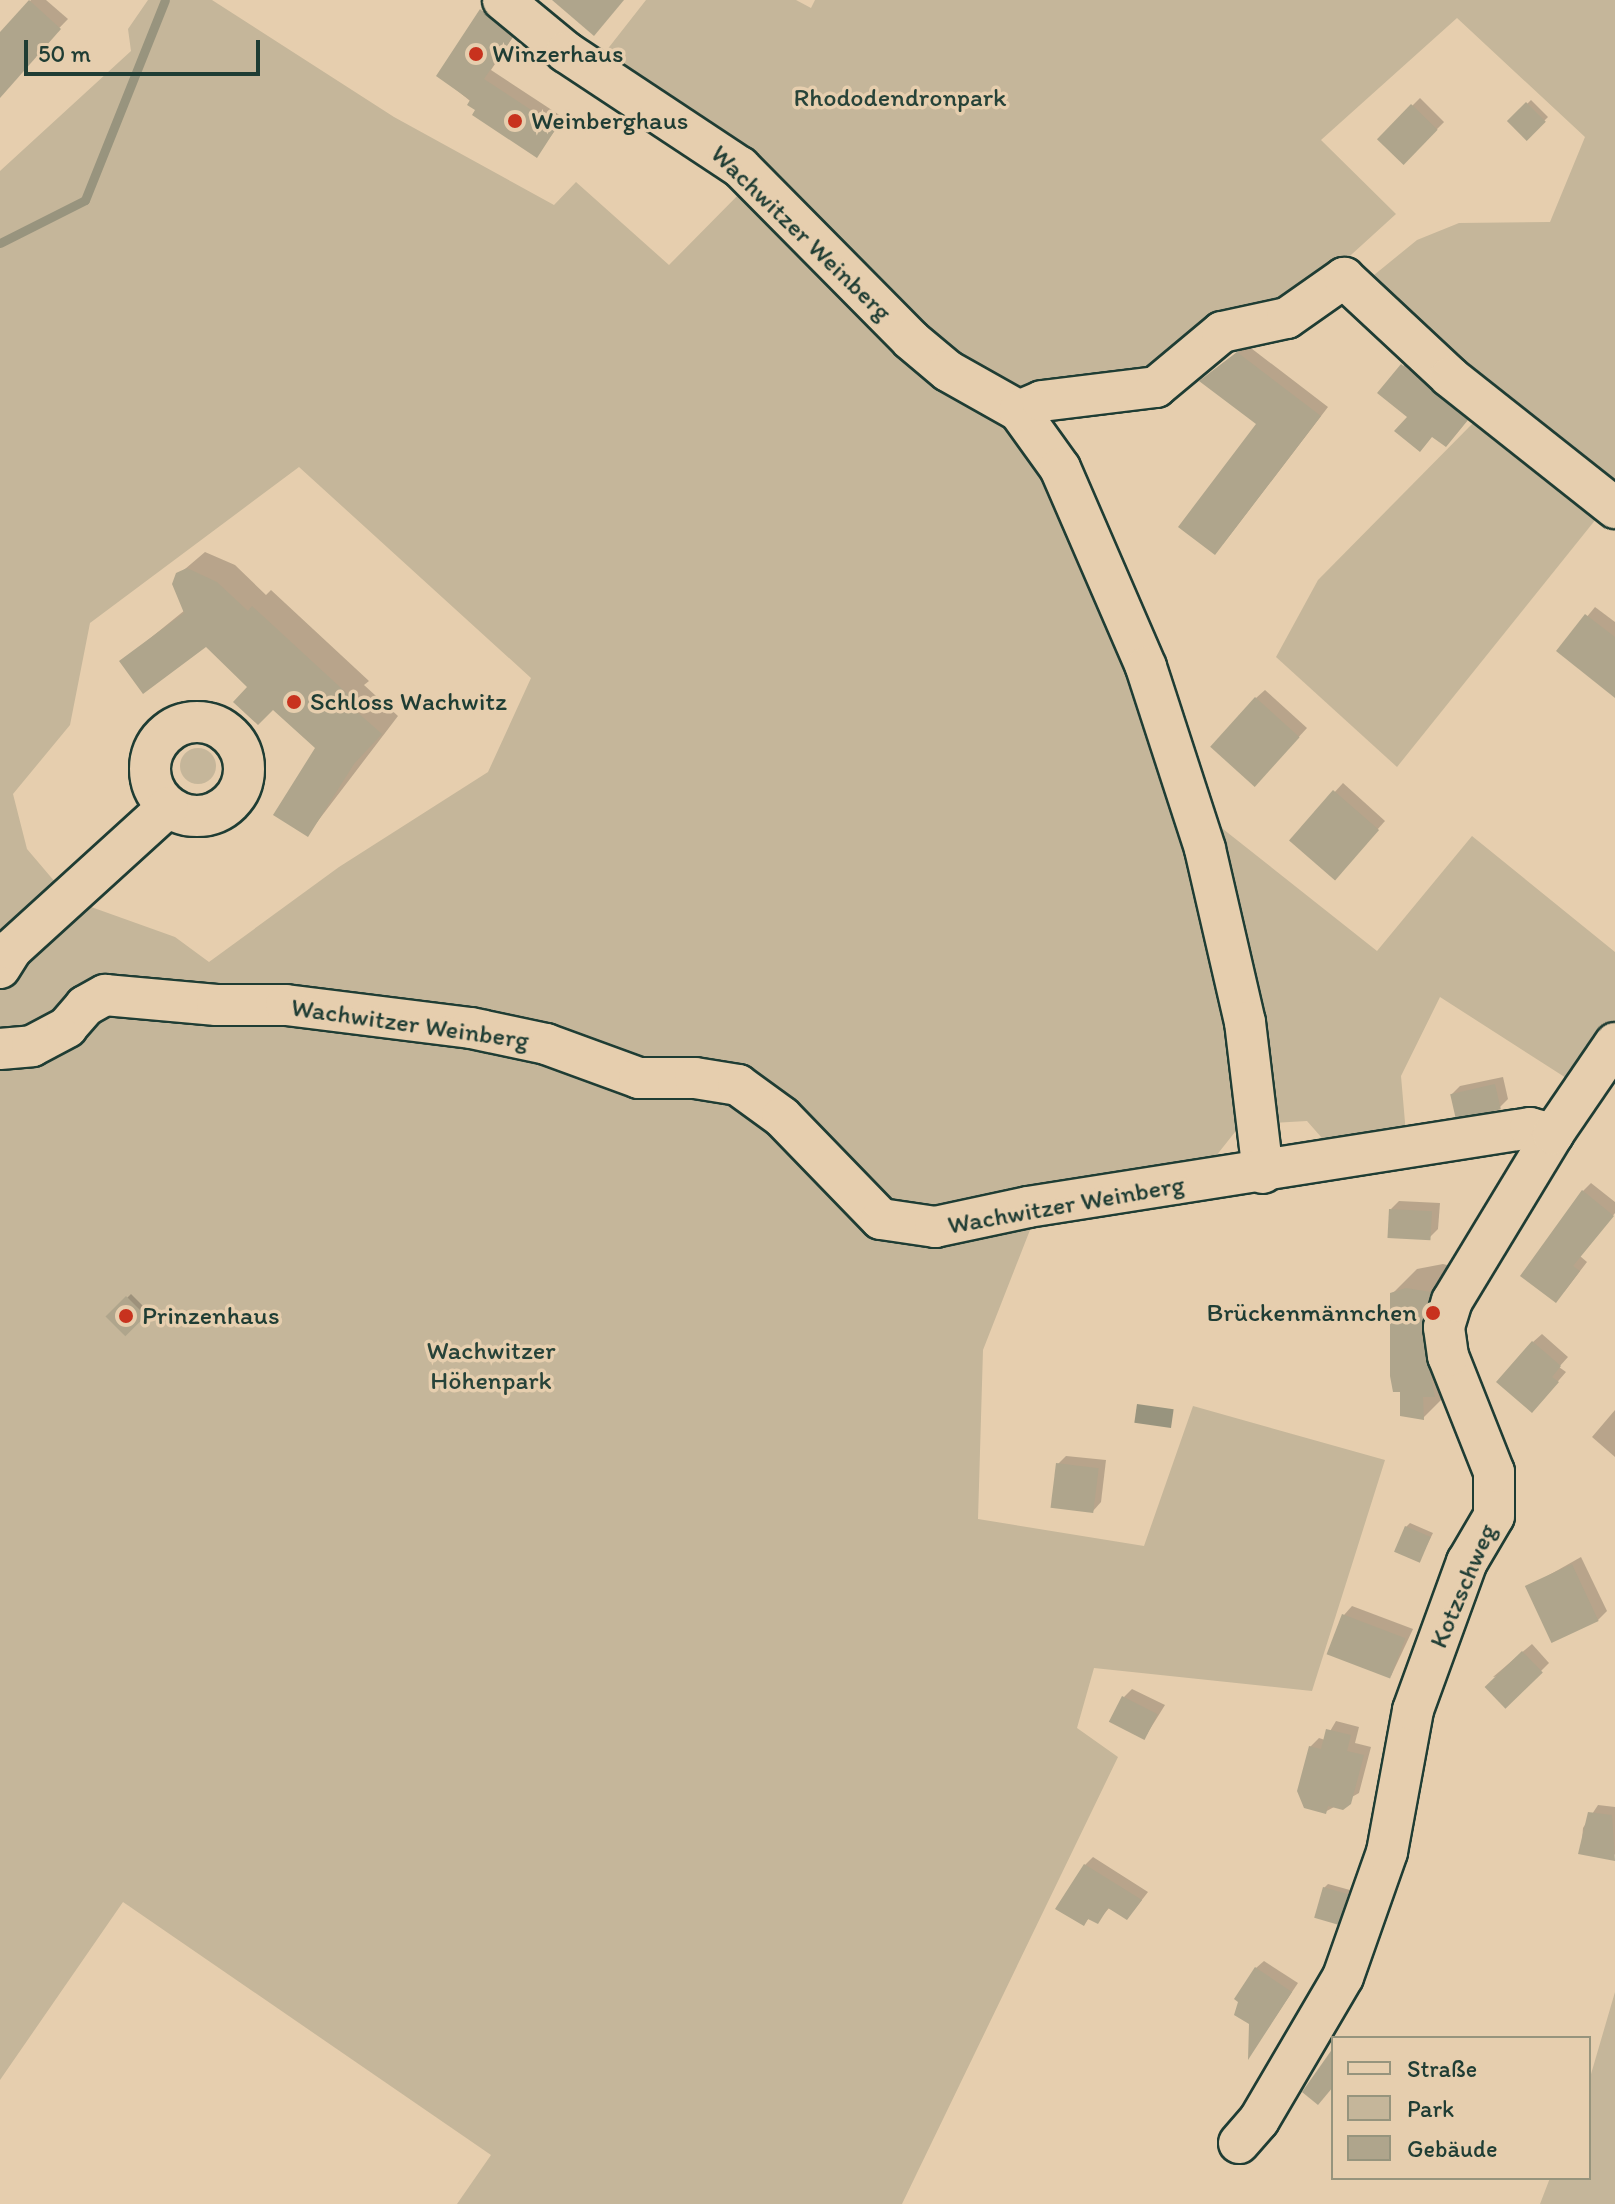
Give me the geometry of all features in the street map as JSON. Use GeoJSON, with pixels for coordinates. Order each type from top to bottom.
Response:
{"type":"FeatureCollection","features":[{"type":"Feature","properties":{"kind":"street","name":"Wachwitzer Weinberg"},"geometry":{"type":"LineString","coordinates":[[0,1049],[32,1046],[67,1027],[85,1006],[105,995],[217,1005],[286,1005],[471,1028],[546,1044],[639,1078],[695,1078],[738,1085],[782,1117],[881,1219],[935,1227],[1028,1207],[1263,1173],[1245,1022],[1200,834],[1146,667],[1060,468],[1019,411],[948,371],[911,340],[740,167],[566,52],[503,0]]}},
{"type":"Feature","properties":{"kind":"street"},"geometry":{"type":"LineString","coordinates":[[1019,411],[1042,401],[1156,387],[1222,332],[1287,318],[1311,306],[1344,278],[1450,377],[1615,508]]}},
{"type":"Feature","properties":{"kind":"street"},"geometry":{"type":"LineString","coordinates":[[0,968],[12,949],[168,807]]}},
{"type":"Feature","properties":{"kind":"street","name":"Kotzschweg"},"geometry":{"type":"LineString","coordinates":[[1239,2143],[1259,2120],[1343,1977],[1387,1852],[1413,1710],[1467,1562],[1494,1516],[1512,1496],[1448,1356],[1444,1327],[1452,1301],[1553,1134],[1615,1043]]}},
{"type":"Feature","properties":{"kind":"street"},"geometry":{"type":"LineString","coordinates":[[1263,1173],[1530,1128],[1553,1134]]}},
{"type":"Feature","properties":{"kind":"green space","name":"Wachwitzer Höhenpark"},"geometry":{"type":"Polygon","coordinates":[[[148,0],[212,0],[394,117],[554,205],[576,182],[669,265],[746,187],[1009,415],[1052,488],[1128,664],[1214,926],[1239,1127],[1208,1166],[1048,1184],[983,1350],[978,1519],[1144,1546],[1193,1406],[1385,1460],[1312,1691],[1094,1668],[1077,1728],[1118,1757],[902,2204],[457,2204],[491,2155],[123,1902],[0,2080],[0,171],[131,51],[128,29],[148,0]],[[299,467],[90,623],[70,725],[13,794],[27,849],[61,889],[80,903],[175,937],[209,962],[339,867],[488,772],[531,678],[299,467]]]}},
{"type":"Feature","properties":{"kind":"green space","name":"Rhododendronpark"},"geometry":{"type":"Polygon","coordinates":[[[646,0],[796,0],[811,8],[815,0],[1615,0],[1615,487],[1363,284],[1417,240],[1459,223],[1550,222],[1585,137],[1457,18],[1321,140],[1396,214],[1329,275],[1154,381],[1019,392],[965,367],[599,60],[646,0]]]}},
{"type":"Feature","properties":{"kind":"green space"},"geometry":{"type":"Polygon","coordinates":[[[1475,421],[1596,519],[1397,767],[1276,657],[1318,580],[1475,421]]]}},
{"type":"Feature","properties":{"kind":"green space"},"geometry":{"type":"Polygon","coordinates":[[[198,748],[211,753],[216,766],[211,779],[198,784],[185,779],[180,766],[185,753],[198,748]]]}},
{"type":"Feature","properties":{"kind":"green space"},"geometry":{"type":"Polygon","coordinates":[[[1204,814],[1377,951],[1472,836],[1615,952],[1615,1023],[1574,1083],[1440,997],[1401,1076],[1406,1134],[1329,1146],[1307,1121],[1272,1123],[1204,814]]]}},
{"type":"Feature","properties":{"kind":"green space"},"geometry":{"type":"Polygon","coordinates":[[[1615,1992],[1615,2204],[1540,2204],[1549,2180],[1591,2180],[1591,2074],[1615,1992]]]}},
{"type":"Feature","properties":{"kind":"shaded area"},"geometry":{"type":"Polygon","coordinates":[[[1137,1404],[1174,1409],[1171,1428],[1134,1423],[1137,1404]]]}},
{"type":"Feature","properties":{"kind":"building"},"geometry":{"type":"Polygon","coordinates":[[[29,0],[61,29],[0,98],[0,32],[29,0]]]}},
{"type":"Feature","properties":{"kind":"building"},"geometry":{"type":"Polygon","coordinates":[[[552,0],[624,0],[594,36],[552,0]]]}},
{"type":"Feature","properties":{"kind":"building"},"geometry":{"type":"Polygon","coordinates":[[[480,9],[512,38],[484,79],[557,127],[537,158],[472,115],[475,110],[467,105],[470,100],[436,76],[480,9]]]}},
{"type":"Feature","properties":{"kind":"building"},"geometry":{"type":"Polygon","coordinates":[[[1526,102],[1546,122],[1527,141],[1507,121],[1526,102]]]}},
{"type":"Feature","properties":{"kind":"building"},"geometry":{"type":"Polygon","coordinates":[[[1411,104],[1438,130],[1404,165],[1377,139],[1411,104]]]}},
{"type":"Feature","properties":{"kind":"building"},"geometry":{"type":"Polygon","coordinates":[[[1237,352],[1321,416],[1215,555],[1178,527],[1256,424],[1199,381],[1237,352]]]}},
{"type":"Feature","properties":{"kind":"building"},"geometry":{"type":"Polygon","coordinates":[[[1401,364],[1468,420],[1446,447],[1432,437],[1420,452],[1394,431],[1407,417],[1377,393],[1401,364]]]}},
{"type":"Feature","properties":{"kind":"building","name":"Schloss Wachwitz"},"geometry":{"type":"Polygon","coordinates":[[[187,568],[217,582],[248,611],[252,606],[353,699],[348,704],[382,734],[354,764],[308,837],[273,815],[315,748],[273,710],[258,725],[233,702],[247,687],[206,647],[143,694],[119,661],[184,613],[172,584],[176,573],[187,568]]]}},
{"type":"Feature","properties":{"kind":"building"},"geometry":{"type":"Polygon","coordinates":[[[1585,614],[1615,637],[1615,698],[1556,651],[1585,614]]]}},
{"type":"Feature","properties":{"kind":"building"},"geometry":{"type":"Polygon","coordinates":[[[1255,697],[1300,737],[1255,787],[1210,747],[1255,697]]]}},
{"type":"Feature","properties":{"kind":"building"},"geometry":{"type":"Polygon","coordinates":[[[1333,790],[1379,830],[1335,881],[1289,841],[1333,790]]]}},
{"type":"Feature","properties":{"kind":"building"},"geometry":{"type":"Polygon","coordinates":[[[1495,1084],[1501,1109],[1456,1120],[1450,1094],[1495,1084]]]}},
{"type":"Feature","properties":{"kind":"building"},"geometry":{"type":"Polygon","coordinates":[[[1582,1190],[1614,1216],[1573,1266],[1580,1271],[1556,1303],[1520,1276],[1582,1190]]]}},
{"type":"Feature","properties":{"kind":"building"},"geometry":{"type":"Polygon","coordinates":[[[1389,1209],[1432,1211],[1430,1240],[1387,1238],[1389,1209]]]}},
{"type":"Feature","properties":{"kind":"building"},"geometry":{"type":"Polygon","coordinates":[[[1406,1288],[1431,1292],[1421,1330],[1435,1397],[1423,1397],[1424,1420],[1400,1416],[1400,1392],[1393,1392],[1390,1376],[1390,1293],[1406,1288]]]}},
{"type":"Feature","properties":{"kind":"building","name":"Prinzenhaus"},"geometry":{"type":"Polygon","coordinates":[[[126,1296],[146,1316],[125,1336],[105,1317],[126,1296]]]}},
{"type":"Feature","properties":{"kind":"building"},"geometry":{"type":"Polygon","coordinates":[[[1532,1341],[1561,1366],[1552,1377],[1559,1382],[1532,1413],[1496,1382],[1532,1341]]]}},
{"type":"Feature","properties":{"kind":"building"},"geometry":{"type":"Polygon","coordinates":[[[1056,1463],[1099,1468],[1093,1513],[1051,1508],[1056,1463]]]}},
{"type":"Feature","properties":{"kind":"building"},"geometry":{"type":"Polygon","coordinates":[[[1405,1526],[1431,1537],[1420,1563],[1394,1552],[1405,1526]]]}},
{"type":"Feature","properties":{"kind":"building"},"geometry":{"type":"Polygon","coordinates":[[[1572,1564],[1599,1621],[1551,1643],[1525,1586],[1572,1564]]]}},
{"type":"Feature","properties":{"kind":"building"},"geometry":{"type":"Polygon","coordinates":[[[1342,1614],[1405,1638],[1390,1679],[1327,1654],[1342,1614]]]}},
{"type":"Feature","properties":{"kind":"building"},"geometry":{"type":"Polygon","coordinates":[[[1522,1651],[1543,1673],[1505,1709],[1485,1687],[1522,1651]]]}},
{"type":"Feature","properties":{"kind":"building"},"geometry":{"type":"Polygon","coordinates":[[[1122,1696],[1158,1714],[1144,1740],[1109,1722],[1122,1696]]]}},
{"type":"Feature","properties":{"kind":"building"},"geometry":{"type":"Polygon","coordinates":[[[1326,1729],[1351,1735],[1347,1751],[1364,1755],[1351,1804],[1343,1810],[1328,1806],[1326,1814],[1304,1808],[1297,1791],[1309,1746],[1321,1749],[1326,1729]]]}},
{"type":"Feature","properties":{"kind":"building"},"geometry":{"type":"Polygon","coordinates":[[[1588,1812],[1612,1815],[1615,1861],[1578,1854],[1588,1812]]]}},
{"type":"Feature","properties":{"kind":"building"},"geometry":{"type":"Polygon","coordinates":[[[1084,1864],[1142,1900],[1127,1920],[1108,1908],[1098,1924],[1088,1919],[1084,1926],[1055,1909],[1084,1864]]]}},
{"type":"Feature","properties":{"kind":"building"},"geometry":{"type":"Polygon","coordinates":[[[1323,1887],[1348,1894],[1339,1925],[1314,1918],[1323,1887]]]}},
{"type":"Feature","properties":{"kind":"building"},"geometry":{"type":"Polygon","coordinates":[[[1255,1967],[1292,1992],[1248,2060],[1249,2024],[1234,2015],[1238,2002],[1234,1999],[1255,1967]]]}},
{"type":"Feature","properties":{"kind":"building"},"geometry":{"type":"Polygon","coordinates":[[[1331,2051],[1331,2089],[1318,2105],[1302,2092],[1331,2051]]]}},
{"type":"Feature","properties":{"kind":"waterway"},"geometry":{"type":"LineString","coordinates":[[0,243],[85,200],[165,0]]}},
{"type":"Feature","properties":{"kind":"place","name":"Winzerhaus"},"geometry":{"type":"Point","coordinates":[476,54]}},
{"type":"Feature","properties":{"kind":"place","name":"Weinberghaus"},"geometry":{"type":"Point","coordinates":[515,121]}},
{"type":"Feature","properties":{"kind":"place","name":"Schloss Wachwitz"},"geometry":{"type":"Point","coordinates":[294,702]}},
{"type":"Feature","properties":{"kind":"place","name":"Brückenmännchen"},"geometry":{"type":"Point","coordinates":[1433,1313]}},
{"type":"Feature","properties":{"kind":"place","name":"Prinzenhaus"},"geometry":{"type":"Point","coordinates":[126,1316]}}]}
